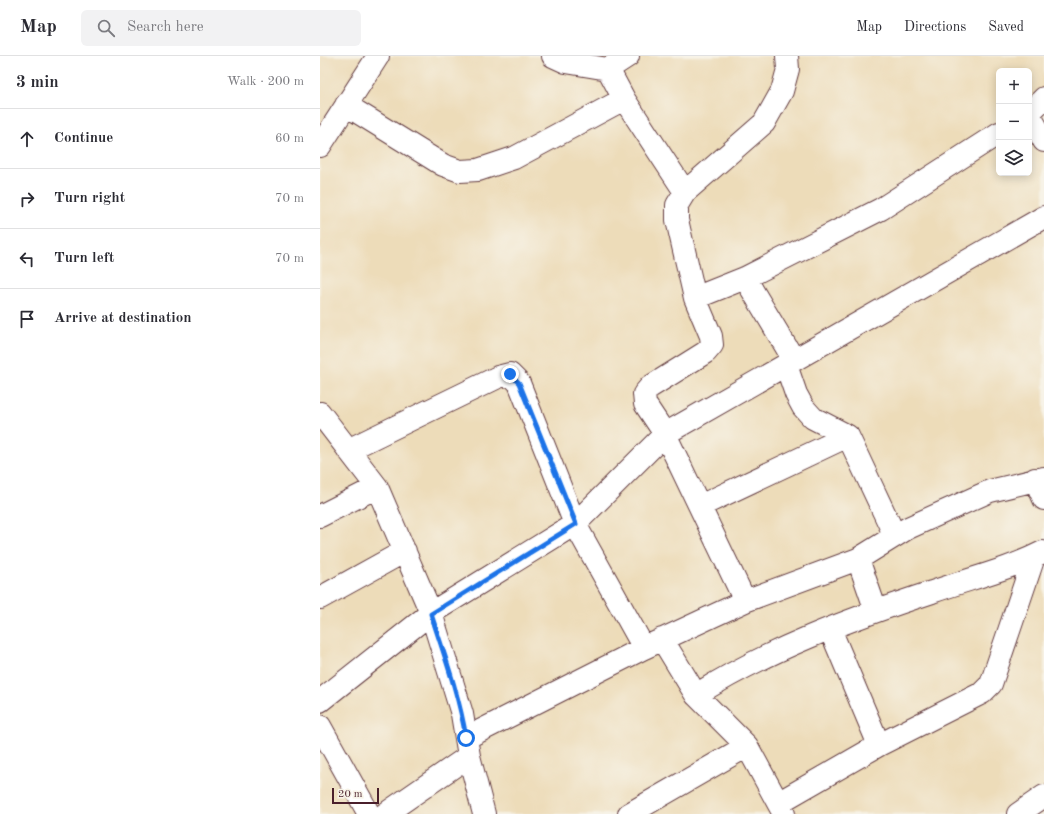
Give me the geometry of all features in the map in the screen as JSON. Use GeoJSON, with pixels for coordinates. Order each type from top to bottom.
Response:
{"type":"FeatureCollection","features":[{"type":"Feature","properties":{"kind":"street"},"geometry":{"type":"LineString","coordinates":[[320,146],[378,56]]}},
{"type":"Feature","properties":{"kind":"street"},"geometry":{"type":"LineString","coordinates":[[553,56],[566,62],[608,69],[628,56]]}},
{"type":"Feature","properties":{"kind":"street"},"geometry":{"type":"LineString","coordinates":[[745,601],[665,434],[645,404],[644,394],[650,387],[706,352],[712,345],[711,336],[695,298],[677,220],[677,205],[685,192],[764,122],[782,91],[788,69],[787,56]]}},
{"type":"Feature","properties":{"kind":"street"},"geometry":{"type":"LineString","coordinates":[[608,69],[624,99],[685,192]]}},
{"type":"Feature","properties":{"kind":"street"},"geometry":{"type":"LineString","coordinates":[[1032,110],[1044,98]]}},
{"type":"Feature","properties":{"kind":"street"},"geometry":{"type":"LineString","coordinates":[[346,105],[443,165],[460,170],[478,170],[514,158],[624,99]]}},
{"type":"Feature","properties":{"kind":"street"},"geometry":{"type":"LineString","coordinates":[[1032,119],[1044,141]]}},
{"type":"Feature","properties":{"kind":"street"},"geometry":{"type":"LineString","coordinates":[[695,298],[745,278],[881,209],[996,135]]}},
{"type":"Feature","properties":{"kind":"street"},"geometry":{"type":"LineString","coordinates":[[320,701],[431,614],[576,524],[665,434],[1044,217]]}},
{"type":"Feature","properties":{"kind":"street"},"geometry":{"type":"LineString","coordinates":[[745,278],[790,363],[796,394],[803,408],[813,418],[848,436],[895,536]]}},
{"type":"Feature","properties":{"kind":"street"},"geometry":{"type":"LineString","coordinates":[[348,450],[498,376],[510,374],[519,383],[576,524],[653,644],[696,695],[747,746],[781,808],[879,745],[982,693],[991,684],[1039,554]]}},
{"type":"Feature","properties":{"kind":"street"},"geometry":{"type":"LineString","coordinates":[[323,422],[378,487],[431,614],[462,714],[468,747],[484,814]]}},
{"type":"Feature","properties":{"kind":"street"},"geometry":{"type":"LineString","coordinates":[[700,506],[848,436]]}},
{"type":"Feature","properties":{"kind":"street"},"geometry":{"type":"LineString","coordinates":[[384,814],[468,747],[653,644],[745,601],[858,559],[908,528],[990,491],[1040,478],[1044,499]]}},
{"type":"Feature","properties":{"kind":"street"},"geometry":{"type":"LineString","coordinates":[[320,516],[378,487]]}},
{"type":"Feature","properties":{"kind":"street"},"geometry":{"type":"LineString","coordinates":[[320,598],[404,552]]}},
{"type":"Feature","properties":{"kind":"street"},"geometry":{"type":"LineString","coordinates":[[696,695],[754,661],[830,629],[876,611],[1039,554]]}},
{"type":"Feature","properties":{"kind":"street"},"geometry":{"type":"LineString","coordinates":[[858,559],[876,611]]}},
{"type":"Feature","properties":{"kind":"street"},"geometry":{"type":"LineString","coordinates":[[830,629],[879,745]]}},
{"type":"Feature","properties":{"kind":"street"},"geometry":{"type":"LineString","coordinates":[[320,726],[369,814]]}},
{"type":"Feature","properties":{"kind":"street"},"geometry":{"type":"LineString","coordinates":[[629,814],[747,746]]}},
{"type":"Feature","properties":{"kind":"street"},"geometry":{"type":"LineString","coordinates":[[1018,814],[1044,796]]}},
{"type":"Feature","properties":{"kind":"route"},"geometry":{"type":"LineString","coordinates":[[466,738],[462,714],[454,685],[431,614],[576,524],[519,383],[510,374]]}}]}
